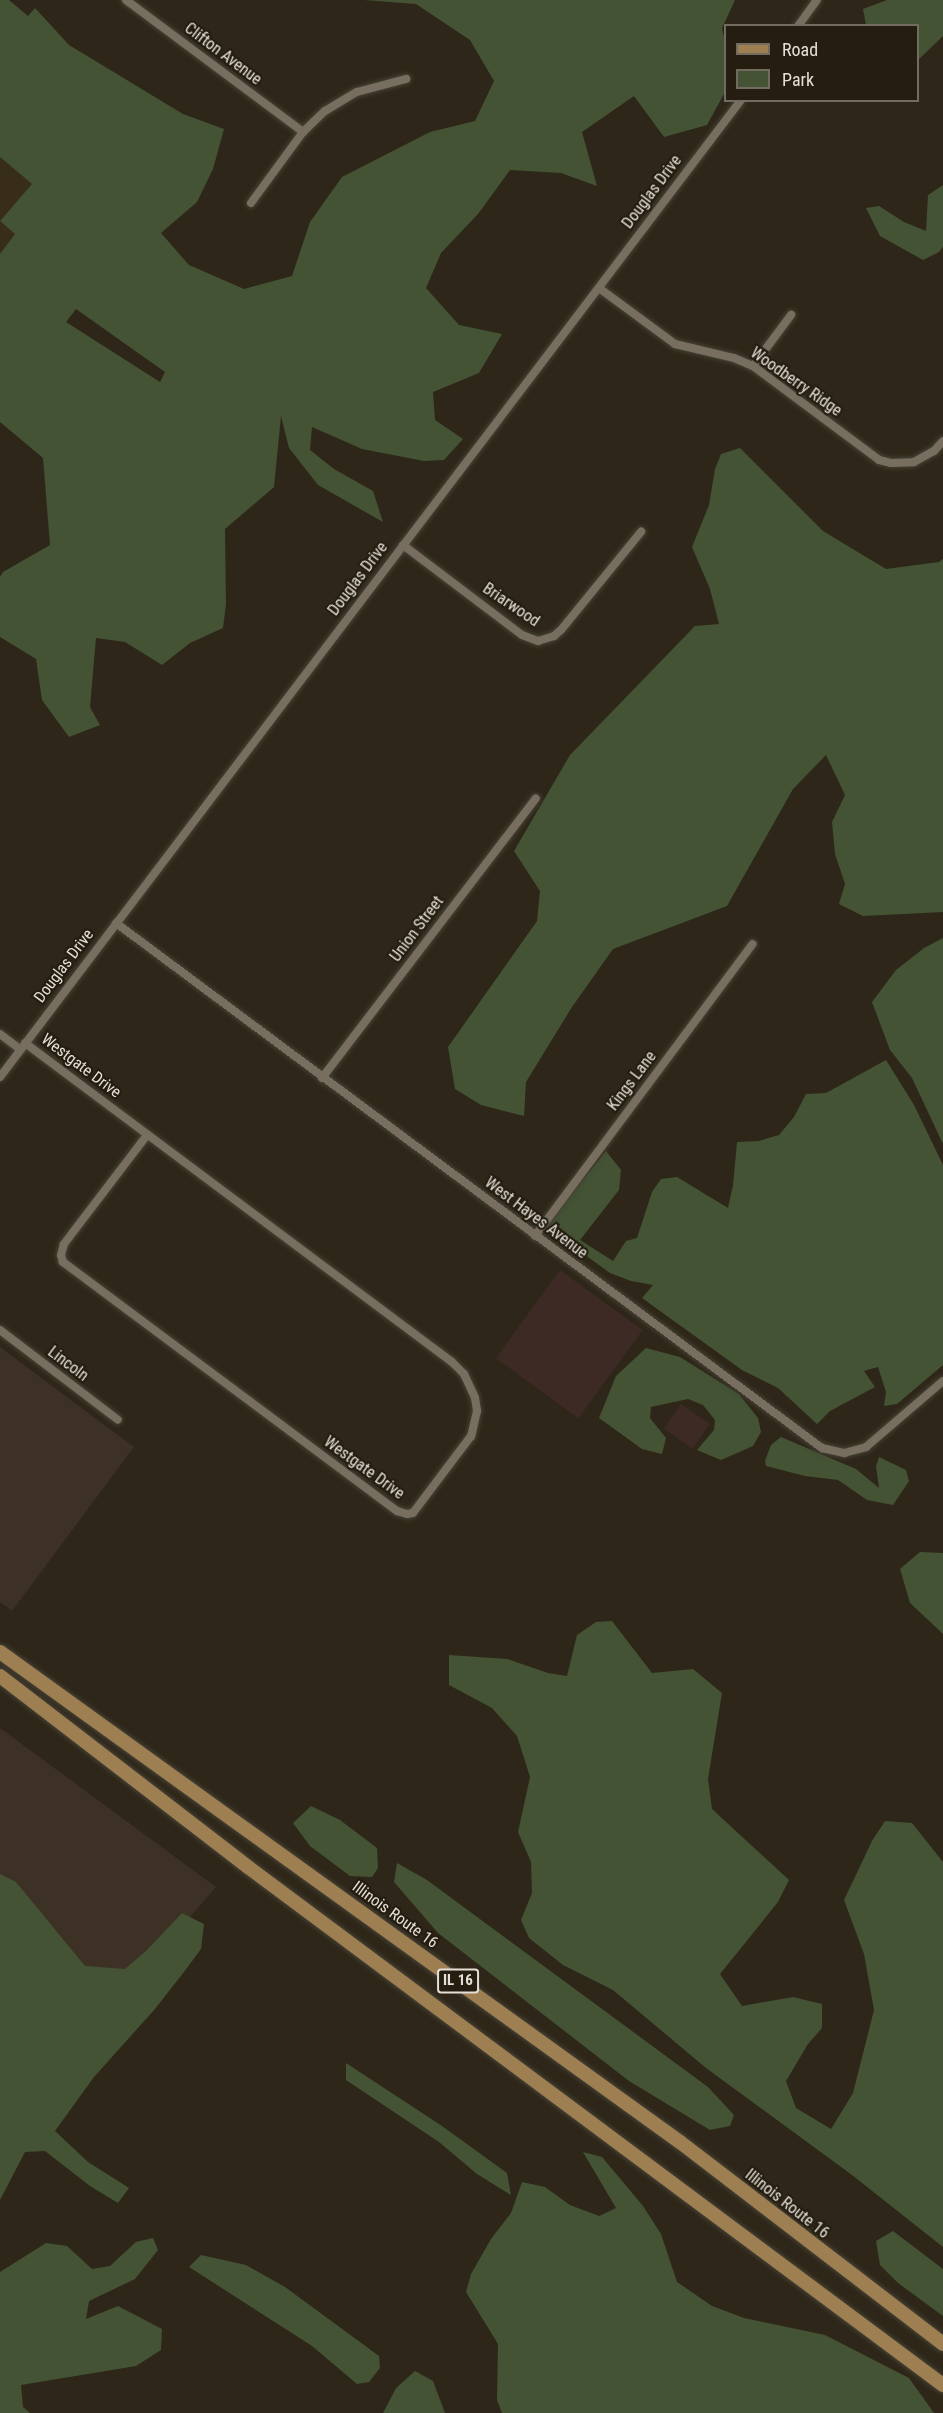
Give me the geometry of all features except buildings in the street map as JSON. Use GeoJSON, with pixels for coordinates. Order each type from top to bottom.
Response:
{"type":"FeatureCollection","features":[{"type":"Feature","properties":{"kind":"main road","name":"Illinois Route 16"},"geometry":{"type":"LineString","coordinates":[[0,1652],[680,2142],[943,2344]]}},
{"type":"Feature","properties":{"kind":"main road","name":"IL 16"},"geometry":{"type":"LineString","coordinates":[[0,1676],[248,1868],[943,2385]]}},
{"type":"Feature","properties":{"kind":"street","name":"Clifton Avenue"},"geometry":{"type":"LineString","coordinates":[[126,0],[303,132]]}},
{"type":"Feature","properties":{"kind":"street"},"geometry":{"type":"LineString","coordinates":[[799,24],[817,0]]}},
{"type":"Feature","properties":{"kind":"street"},"geometry":{"type":"LineString","coordinates":[[250,202],[303,132],[325,111],[357,92],[406,78]]}},
{"type":"Feature","properties":{"kind":"street","name":"Douglas Drive"},"geometry":{"type":"LineString","coordinates":[[0,1077],[739,102]]}},
{"type":"Feature","properties":{"kind":"street","name":"Woodberry Ridge"},"geometry":{"type":"LineString","coordinates":[[599,288],[675,344],[734,358],[753,366],[879,460],[891,463],[914,462],[934,451],[943,441]]}},
{"type":"Feature","properties":{"kind":"street"},"geometry":{"type":"LineString","coordinates":[[753,366],[791,315]]}},
{"type":"Feature","properties":{"kind":"street","name":"Briarwood"},"geometry":{"type":"LineString","coordinates":[[403,545],[522,635],[538,641],[554,636],[561,630],[641,532]]}},
{"type":"Feature","properties":{"kind":"street","name":"Union Street"},"geometry":{"type":"LineString","coordinates":[[322,1078],[536,798]]}},
{"type":"Feature","properties":{"kind":"street","name":"West Hayes Avenue"},"geometry":{"type":"LineString","coordinates":[[116,923],[822,1448],[844,1453],[866,1447],[943,1381]]}},
{"type":"Feature","properties":{"kind":"street","name":"Kings Lane"},"geometry":{"type":"LineString","coordinates":[[535,1236],[753,944]]}},
{"type":"Feature","properties":{"kind":"street","name":"Westgate Drive"},"geometry":{"type":"LineString","coordinates":[[0,1034],[22,1046],[147,1135],[452,1362],[464,1374],[475,1398],[477,1411],[471,1436],[413,1513],[397,1511],[63,1262],[61,1255],[64,1244],[147,1135]]}},
{"type":"Feature","properties":{"kind":"street","name":"Lincoln"},"geometry":{"type":"LineString","coordinates":[[0,1330],[118,1420]]}},
{"type":"Feature","properties":{"kind":"shaded area"},"geometry":{"type":"Polygon","coordinates":[[[0,157],[32,184],[0,221],[0,157]]]}},
{"type":"Feature","properties":{"kind":"shaded area"},"geometry":{"type":"Polygon","coordinates":[[[0,221],[16,234],[0,254],[0,221]]]}},
{"type":"Feature","properties":{"kind":"shaded area"},"geometry":{"type":"Polygon","coordinates":[[[560,1270],[643,1330],[578,1418],[496,1358],[560,1270]]]}},
{"type":"Feature","properties":{"kind":"shaded area"},"geometry":{"type":"Polygon","coordinates":[[[0,1347],[134,1447],[12,1611],[0,1602],[0,1347]]]}},
{"type":"Feature","properties":{"kind":"shaded area"},"geometry":{"type":"Polygon","coordinates":[[[681,1404],[710,1424],[692,1449],[664,1429],[681,1404]]]}},
{"type":"Feature","properties":{"kind":"shaded area"},"geometry":{"type":"Polygon","coordinates":[[[0,1728],[216,1887],[119,2000],[0,1913],[0,1728]]]}},
{"type":"Feature","properties":{"kind":"green space"},"geometry":{"type":"Polygon","coordinates":[[[0,0],[9,0],[28,16],[35,8],[69,45],[183,114],[224,129],[213,169],[197,202],[161,233],[189,265],[244,289],[292,276],[310,222],[342,177],[430,132],[475,121],[494,81],[470,40],[416,4],[364,0],[735,0],[722,28],[724,94],[707,125],[664,137],[634,96],[582,132],[597,186],[561,173],[510,170],[478,214],[441,253],[426,288],[459,325],[502,334],[479,373],[433,392],[435,420],[463,439],[444,460],[424,461],[362,449],[312,427],[310,450],[334,469],[373,491],[383,522],[318,485],[289,448],[281,416],[274,487],[225,529],[226,604],[223,628],[190,643],[162,665],[125,642],[96,638],[90,707],[100,725],[69,737],[42,700],[36,659],[0,637],[0,577],[3,572],[50,545],[43,458],[0,422],[0,254],[15,234],[0,221],[32,184],[0,157],[0,0]],[[76,309],[66,322],[160,382],[165,372],[76,309]]]}},
{"type":"Feature","properties":{"kind":"green space"},"geometry":{"type":"Polygon","coordinates":[[[887,0],[943,0],[943,36],[919,59],[919,24],[866,24],[863,9],[887,0]]]}},
{"type":"Feature","properties":{"kind":"green space"},"geometry":{"type":"Polygon","coordinates":[[[943,185],[943,247],[939,252],[923,260],[880,236],[866,208],[879,206],[904,222],[926,231],[928,195],[943,185]]]}},
{"type":"Feature","properties":{"kind":"green space"},"geometry":{"type":"Polygon","coordinates":[[[740,448],[823,531],[886,569],[939,562],[943,559],[943,912],[863,916],[839,904],[845,884],[835,854],[832,822],[845,795],[826,755],[793,789],[727,906],[613,949],[572,1007],[526,1082],[524,1116],[481,1105],[455,1089],[448,1047],[537,921],[540,891],[514,851],[570,755],[695,626],[719,624],[710,589],[692,547],[709,505],[715,469],[721,454],[740,448]]]}},
{"type":"Feature","properties":{"kind":"green space"},"geometry":{"type":"Polygon","coordinates":[[[943,938],[943,1144],[912,1078],[890,1050],[872,1002],[896,970],[924,948],[943,938]]]}},
{"type":"Feature","properties":{"kind":"green space"},"geometry":{"type":"Polygon","coordinates":[[[886,1060],[914,1105],[943,1165],[943,1365],[897,1404],[884,1406],[886,1392],[878,1367],[864,1371],[875,1387],[830,1411],[817,1424],[778,1388],[742,1370],[642,1298],[653,1285],[631,1281],[610,1273],[545,1226],[606,1151],[621,1170],[619,1190],[580,1240],[613,1261],[626,1241],[637,1238],[652,1192],[661,1179],[677,1177],[728,1208],[733,1185],[737,1142],[759,1141],[779,1135],[794,1117],[806,1094],[826,1093],[886,1060]]]}},
{"type":"Feature","properties":{"kind":"green space"},"geometry":{"type":"Polygon","coordinates":[[[646,1348],[680,1357],[739,1394],[758,1418],[761,1432],[753,1446],[721,1460],[697,1450],[714,1430],[715,1420],[703,1405],[688,1399],[651,1407],[650,1418],[666,1438],[662,1454],[642,1449],[599,1418],[616,1376],[646,1348]]]}},
{"type":"Feature","properties":{"kind":"green space"},"geometry":{"type":"Polygon","coordinates":[[[781,1437],[856,1469],[879,1488],[876,1466],[879,1457],[906,1470],[909,1481],[893,1505],[867,1500],[838,1480],[805,1476],[766,1466],[765,1461],[771,1445],[781,1437]]]}},
{"type":"Feature","properties":{"kind":"green space"},"geometry":{"type":"Polygon","coordinates":[[[920,1552],[943,1553],[943,1634],[910,1603],[900,1569],[920,1552]]]}},
{"type":"Feature","properties":{"kind":"green space"},"geometry":{"type":"Polygon","coordinates":[[[612,1621],[652,1673],[693,1669],[722,1693],[708,1779],[712,1809],[789,1880],[778,1902],[720,1974],[742,2006],[793,1997],[822,2004],[822,2028],[808,2044],[786,2081],[796,2108],[831,2129],[853,2093],[874,2010],[864,1954],[844,1900],[872,1841],[885,1821],[912,1823],[943,1862],[943,2247],[852,2175],[706,2068],[613,1990],[563,1965],[529,1938],[521,1920],[532,1893],[531,1862],[518,1832],[530,1777],[517,1736],[492,1708],[449,1685],[449,1655],[507,1659],[548,1673],[567,1676],[577,1635],[596,1622],[612,1621]]]}},
{"type":"Feature","properties":{"kind":"green space"},"geometry":{"type":"Polygon","coordinates":[[[311,1806],[340,1820],[377,1848],[378,1868],[372,1877],[350,1876],[310,1846],[293,1823],[311,1806]]]}},
{"type":"Feature","properties":{"kind":"green space"},"geometry":{"type":"Polygon","coordinates":[[[397,1863],[427,1880],[708,2087],[734,2115],[730,2126],[710,2130],[629,2081],[438,1933],[394,1882],[397,1863]]]}},
{"type":"Feature","properties":{"kind":"green space"},"geometry":{"type":"Polygon","coordinates":[[[0,1874],[16,1882],[85,1966],[125,1969],[146,1951],[182,1913],[204,1924],[201,1949],[155,2009],[94,2077],[55,2131],[88,2162],[129,2188],[118,2203],[90,2186],[45,2151],[25,2152],[0,2200],[0,1874]]]}},
{"type":"Feature","properties":{"kind":"green space"},"geometry":{"type":"Polygon","coordinates":[[[346,2063],[442,2126],[507,2173],[511,2195],[477,2174],[439,2142],[346,2080],[346,2063]]]}},
{"type":"Feature","properties":{"kind":"green space"},"geometry":{"type":"Polygon","coordinates":[[[583,2152],[602,2157],[643,2206],[661,2234],[677,2282],[712,2306],[744,2318],[825,2335],[909,2378],[934,2413],[502,2413],[497,2400],[498,2344],[466,2292],[471,2274],[491,2239],[511,2213],[522,2182],[545,2187],[570,2205],[599,2216],[616,2208],[583,2152]]]}},
{"type":"Feature","properties":{"kind":"green space"},"geometry":{"type":"Polygon","coordinates":[[[893,2231],[943,2269],[943,2316],[898,2283],[880,2265],[876,2241],[893,2231]]]}},
{"type":"Feature","properties":{"kind":"green space"},"geometry":{"type":"Polygon","coordinates":[[[153,2238],[158,2250],[135,2279],[89,2301],[86,2319],[118,2306],[162,2329],[161,2350],[136,2366],[21,2385],[23,2407],[30,2413],[0,2413],[0,2272],[46,2243],[67,2246],[92,2269],[110,2266],[136,2242],[153,2238]]]}},
{"type":"Feature","properties":{"kind":"green space"},"geometry":{"type":"Polygon","coordinates":[[[201,2255],[246,2265],[285,2287],[379,2356],[380,2368],[369,2382],[357,2384],[312,2346],[189,2267],[201,2255]]]}},
{"type":"Feature","properties":{"kind":"green space"},"geometry":{"type":"Polygon","coordinates":[[[415,2371],[433,2381],[445,2413],[383,2413],[396,2388],[415,2371]]]}}]}
